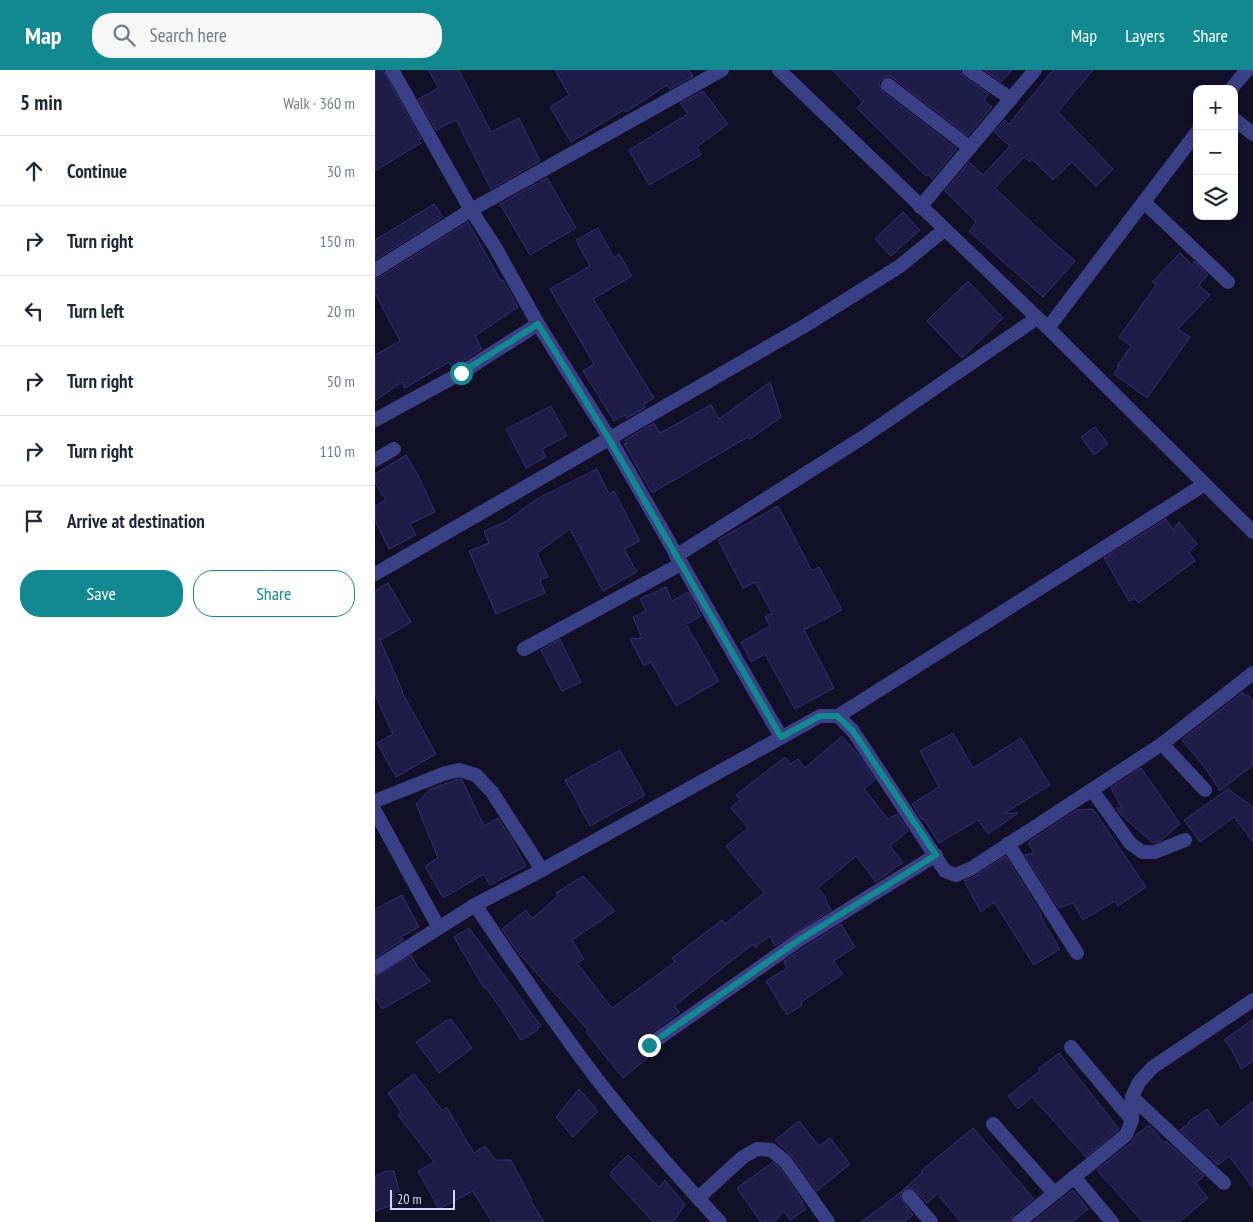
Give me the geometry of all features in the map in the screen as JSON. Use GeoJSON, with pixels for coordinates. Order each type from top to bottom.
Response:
{"type":"FeatureCollection","features":[{"type":"Feature","properties":{"kind":"street"},"geometry":{"type":"LineString","coordinates":[[392,70],[471,210],[609,439],[781,737]]}},
{"type":"Feature","properties":{"kind":"street"},"geometry":{"type":"LineString","coordinates":[[375,270],[471,210],[722,70]]}},
{"type":"Feature","properties":{"kind":"street"},"geometry":{"type":"LineString","coordinates":[[779,70],[1048,328],[1253,532]]}},
{"type":"Feature","properties":{"kind":"street"},"geometry":{"type":"LineString","coordinates":[[969,70],[1011,99]]}},
{"type":"Feature","properties":{"kind":"street"},"geometry":{"type":"LineString","coordinates":[[920,207],[1035,70]]}},
{"type":"Feature","properties":{"kind":"street"},"geometry":{"type":"LineString","coordinates":[[1234,85],[1247,70]]}},
{"type":"Feature","properties":{"kind":"street"},"geometry":{"type":"LineString","coordinates":[[888,85],[969,148]]}},
{"type":"Feature","properties":{"kind":"street"},"geometry":{"type":"LineString","coordinates":[[1238,122],[1253,134]]}},
{"type":"Feature","properties":{"kind":"street"},"geometry":{"type":"LineString","coordinates":[[1048,328],[1193,137]]}},
{"type":"Feature","properties":{"kind":"street"},"geometry":{"type":"LineString","coordinates":[[1144,202],[1228,282]]}},
{"type":"Feature","properties":{"kind":"street"},"geometry":{"type":"LineString","coordinates":[[375,574],[807,325],[900,266],[944,230]]}},
{"type":"Feature","properties":{"kind":"street"},"geometry":{"type":"LineString","coordinates":[[524,649],[678,560],[865,436],[1037,318]]}},
{"type":"Feature","properties":{"kind":"street"},"geometry":{"type":"LineString","coordinates":[[375,420],[461,373],[538,324]]}},
{"type":"Feature","properties":{"kind":"street"},"geometry":{"type":"LineString","coordinates":[[375,460],[394,449]]}},
{"type":"Feature","properties":{"kind":"street"},"geometry":{"type":"LineString","coordinates":[[375,968],[475,905],[542,870],[781,737],[820,716],[837,716],[1205,484]]}},
{"type":"Feature","properties":{"kind":"street"},"geometry":{"type":"LineString","coordinates":[[837,716],[853,731],[945,871],[956,875],[972,868],[1162,744],[1251,679]]}},
{"type":"Feature","properties":{"kind":"street"},"geometry":{"type":"LineString","coordinates":[[1162,744],[1205,790]]}},
{"type":"Feature","properties":{"kind":"street"},"geometry":{"type":"LineString","coordinates":[[375,802],[443,774],[459,770],[476,775],[492,792],[542,870]]}},
{"type":"Feature","properties":{"kind":"street"},"geometry":{"type":"LineString","coordinates":[[1092,790],[1131,843],[1142,852],[1155,852],[1185,840]]}},
{"type":"Feature","properties":{"kind":"street"},"geometry":{"type":"LineString","coordinates":[[375,811],[439,928]]}},
{"type":"Feature","properties":{"kind":"street"},"geometry":{"type":"LineString","coordinates":[[1008,844],[1077,954]]}},
{"type":"Feature","properties":{"kind":"street"},"geometry":{"type":"LineString","coordinates":[[649,1045],[799,940],[936,855]]}},
{"type":"Feature","properties":{"kind":"street"},"geometry":{"type":"LineString","coordinates":[[475,905],[543,1005],[608,1092],[720,1222]]}},
{"type":"Feature","properties":{"kind":"street"},"geometry":{"type":"LineString","coordinates":[[1019,1222],[1126,1135],[1132,1120],[1132,1097],[1139,1082],[1153,1066],[1253,1000]]}},
{"type":"Feature","properties":{"kind":"street"},"geometry":{"type":"LineString","coordinates":[[1071,1047],[1132,1120]]}},
{"type":"Feature","properties":{"kind":"street"},"geometry":{"type":"LineString","coordinates":[[1132,1097],[1225,1183]]}},
{"type":"Feature","properties":{"kind":"street"},"geometry":{"type":"LineString","coordinates":[[993,1124],[1054,1193]]}},
{"type":"Feature","properties":{"kind":"street"},"geometry":{"type":"LineString","coordinates":[[698,1198],[743,1157],[757,1150],[771,1150],[785,1161],[828,1222]]}},
{"type":"Feature","properties":{"kind":"street"},"geometry":{"type":"LineString","coordinates":[[1074,1177],[1112,1222]]}},
{"type":"Feature","properties":{"kind":"street"},"geometry":{"type":"LineString","coordinates":[[909,1196],[931,1222]]}},
{"type":"Feature","properties":{"kind":"building"},"geometry":{"type":"Polygon","coordinates":[[[375,70],[383,70],[421,139],[418,140],[421,143],[375,171],[375,70]]]}},
{"type":"Feature","properties":{"kind":"building"},"geometry":{"type":"Polygon","coordinates":[[[428,70],[459,70],[491,132],[519,118],[540,161],[491,189],[456,120],[436,130],[418,99],[439,88],[428,70]]]}},
{"type":"Feature","properties":{"kind":"building"},"geometry":{"type":"Polygon","coordinates":[[[555,70],[689,70],[693,76],[670,89],[667,85],[626,112],[624,110],[571,142],[550,107],[569,95],[555,70]]]}},
{"type":"Feature","properties":{"kind":"building"},"geometry":{"type":"Polygon","coordinates":[[[832,70],[960,70],[964,77],[989,94],[984,100],[992,107],[968,136],[893,78],[889,76],[881,79],[879,84],[883,92],[957,149],[932,179],[928,174],[926,176],[857,108],[863,102],[832,70]]]}},
{"type":"Feature","properties":{"kind":"building"},"geometry":{"type":"Polygon","coordinates":[[[984,70],[1012,70],[1001,82],[984,70]]]}},
{"type":"Feature","properties":{"kind":"building"},"geometry":{"type":"Polygon","coordinates":[[[1053,70],[1093,70],[1058,112],[1113,169],[1096,186],[1072,162],[1053,180],[1032,159],[1030,162],[1024,157],[995,188],[1075,261],[1043,297],[969,231],[976,222],[945,191],[969,162],[983,175],[1010,146],[994,132],[1005,120],[1009,124],[1053,70]]]}},
{"type":"Feature","properties":{"kind":"building"},"geometry":{"type":"Polygon","coordinates":[[[703,91],[728,124],[697,147],[701,155],[649,185],[629,150],[688,114],[680,103],[703,91]]]}},
{"type":"Feature","properties":{"kind":"building"},"geometry":{"type":"Polygon","coordinates":[[[547,178],[576,228],[530,255],[500,204],[547,178]]]}},
{"type":"Feature","properties":{"kind":"building"},"geometry":{"type":"Polygon","coordinates":[[[434,204],[443,217],[375,260],[375,240],[434,204]]]}},
{"type":"Feature","properties":{"kind":"building"},"geometry":{"type":"Polygon","coordinates":[[[903,212],[920,230],[891,256],[875,239],[903,212]]]}},
{"type":"Feature","properties":{"kind":"building"},"geometry":{"type":"Polygon","coordinates":[[[468,222],[518,307],[475,336],[482,349],[452,368],[449,362],[405,388],[402,382],[375,401],[375,355],[400,341],[375,293],[375,279],[468,222]]]}},
{"type":"Feature","properties":{"kind":"building"},"geometry":{"type":"Polygon","coordinates":[[[598,228],[614,258],[619,254],[632,276],[593,299],[654,398],[644,404],[645,408],[627,418],[625,415],[614,421],[583,371],[594,364],[550,289],[590,266],[576,240],[598,228]]]}},
{"type":"Feature","properties":{"kind":"building"},"geometry":{"type":"Polygon","coordinates":[[[1180,253],[1192,265],[1194,261],[1208,275],[1199,285],[1210,295],[1178,329],[1190,337],[1147,398],[1114,374],[1119,367],[1117,366],[1131,346],[1119,337],[1156,285],[1152,282],[1180,253]]]}},
{"type":"Feature","properties":{"kind":"building"},"geometry":{"type":"Polygon","coordinates":[[[968,281],[1003,318],[962,358],[927,321],[968,281]]]}},
{"type":"Feature","properties":{"kind":"building"},"geometry":{"type":"Polygon","coordinates":[[[770,382],[781,417],[750,439],[748,437],[652,493],[624,444],[627,443],[625,440],[654,423],[660,433],[711,405],[719,419],[770,382]]]}},
{"type":"Feature","properties":{"kind":"building"},"geometry":{"type":"Polygon","coordinates":[[[551,406],[567,436],[542,449],[546,457],[526,468],[506,429],[551,406]]]}},
{"type":"Feature","properties":{"kind":"building"},"geometry":{"type":"Polygon","coordinates":[[[1095,427],[1108,444],[1094,455],[1081,437],[1095,427]]]}},
{"type":"Feature","properties":{"kind":"building"},"geometry":{"type":"Polygon","coordinates":[[[406,455],[418,475],[435,512],[410,524],[416,535],[389,549],[375,520],[375,506],[386,500],[375,483],[375,474],[406,455]]]}},
{"type":"Feature","properties":{"kind":"building"},"geometry":{"type":"Polygon","coordinates":[[[597,469],[609,494],[614,491],[640,541],[624,549],[637,572],[603,591],[570,529],[537,553],[548,577],[540,580],[545,593],[496,614],[469,551],[489,543],[484,531],[505,522],[537,499],[597,469]]]}},
{"type":"Feature","properties":{"kind":"building"},"geometry":{"type":"Polygon","coordinates":[[[778,506],[812,571],[819,567],[842,610],[804,630],[834,688],[795,709],[765,654],[751,662],[741,642],[770,626],[765,617],[772,613],[755,582],[743,588],[718,540],[778,506]]]}},
{"type":"Feature","properties":{"kind":"building"},"geometry":{"type":"Polygon","coordinates":[[[1166,519],[1173,530],[1179,522],[1197,544],[1189,552],[1195,561],[1138,603],[1135,598],[1129,601],[1104,558],[1166,519]]]}},
{"type":"Feature","properties":{"kind":"building"},"geometry":{"type":"Polygon","coordinates":[[[388,583],[411,622],[381,640],[379,638],[402,692],[436,754],[396,777],[377,743],[393,734],[375,695],[375,591],[388,583]]]}},
{"type":"Feature","properties":{"kind":"building"},"geometry":{"type":"Polygon","coordinates":[[[666,587],[672,601],[688,592],[690,595],[701,616],[686,624],[719,681],[676,706],[651,662],[644,666],[630,639],[642,638],[633,617],[646,611],[640,599],[666,587]]]}},
{"type":"Feature","properties":{"kind":"building"},"geometry":{"type":"Polygon","coordinates":[[[560,639],[581,682],[562,691],[541,650],[560,639]]]}},
{"type":"Feature","properties":{"kind":"building"},"geometry":{"type":"Polygon","coordinates":[[[1243,692],[1244,695],[1248,695],[1253,701],[1253,765],[1220,791],[1206,769],[1182,740],[1243,692]]]}},
{"type":"Feature","properties":{"kind":"building"},"geometry":{"type":"Polygon","coordinates":[[[953,733],[973,768],[1021,738],[1050,785],[1005,813],[1018,813],[988,834],[978,820],[939,843],[912,804],[939,787],[920,751],[953,733]]]}},
{"type":"Feature","properties":{"kind":"building"},"geometry":{"type":"Polygon","coordinates":[[[842,736],[860,757],[875,780],[864,789],[888,819],[897,814],[908,831],[890,846],[903,862],[876,882],[856,856],[818,888],[826,898],[831,910],[775,946],[770,936],[755,947],[753,944],[674,1006],[680,1012],[641,1042],[642,1050],[645,1053],[655,1052],[623,1078],[586,1032],[588,1030],[519,954],[502,929],[526,910],[532,919],[558,896],[556,893],[583,876],[615,911],[572,940],[584,959],[577,963],[612,1008],[675,962],[672,958],[722,920],[725,924],[764,893],[726,846],[748,828],[731,808],[740,800],[736,795],[785,757],[791,764],[798,759],[805,768],[842,736]]]}},
{"type":"Feature","properties":{"kind":"building"},"geometry":{"type":"Polygon","coordinates":[[[620,750],[645,795],[590,826],[565,780],[620,750]]]}},
{"type":"Feature","properties":{"kind":"building"},"geometry":{"type":"Polygon","coordinates":[[[1141,768],[1180,824],[1160,841],[1153,843],[1121,815],[1116,808],[1122,808],[1111,788],[1141,768]]]}},
{"type":"Feature","properties":{"kind":"building"},"geometry":{"type":"Polygon","coordinates":[[[459,779],[462,780],[484,826],[498,818],[526,866],[490,885],[484,874],[443,898],[425,866],[438,858],[416,804],[430,789],[459,779]]]}},
{"type":"Feature","properties":{"kind":"building"},"geometry":{"type":"Polygon","coordinates":[[[1228,789],[1253,807],[1253,842],[1234,817],[1200,842],[1184,820],[1228,789]]]}},
{"type":"Feature","properties":{"kind":"building"},"geometry":{"type":"Polygon","coordinates":[[[1093,809],[1146,887],[1118,906],[1115,901],[1083,920],[1073,903],[1059,908],[1025,855],[1034,853],[1028,843],[1031,840],[1077,810],[1093,809]]]}},
{"type":"Feature","properties":{"kind":"building"},"geometry":{"type":"Polygon","coordinates":[[[1006,857],[1042,915],[1040,916],[1060,949],[1034,965],[994,902],[981,912],[964,881],[977,875],[1006,857]]]}},
{"type":"Feature","properties":{"kind":"building"},"geometry":{"type":"Polygon","coordinates":[[[402,895],[419,927],[401,937],[403,940],[375,958],[375,909],[402,895]]]}},
{"type":"Feature","properties":{"kind":"building"},"geometry":{"type":"Polygon","coordinates":[[[841,924],[855,947],[833,961],[843,974],[801,1002],[802,1005],[787,1015],[766,981],[787,968],[784,961],[841,924]]]}},
{"type":"Feature","properties":{"kind":"building"},"geometry":{"type":"Polygon","coordinates":[[[469,928],[541,1026],[537,1028],[538,1030],[521,1040],[499,1006],[484,988],[454,937],[469,928]]]}},
{"type":"Feature","properties":{"kind":"building"},"geometry":{"type":"Polygon","coordinates":[[[411,955],[419,969],[431,981],[381,1008],[375,996],[375,977],[411,955]]]}},
{"type":"Feature","properties":{"kind":"building"},"geometry":{"type":"Polygon","coordinates":[[[451,1019],[472,1048],[439,1073],[416,1042],[451,1019]]]}},
{"type":"Feature","properties":{"kind":"building"},"geometry":{"type":"Polygon","coordinates":[[[1253,1019],[1253,1061],[1241,1069],[1232,1050],[1224,1040],[1253,1019]]]}},
{"type":"Feature","properties":{"kind":"building"},"geometry":{"type":"Polygon","coordinates":[[[1059,1053],[1119,1129],[1086,1157],[1032,1097],[1018,1109],[1008,1096],[1040,1071],[1038,1069],[1059,1053]]]}},
{"type":"Feature","properties":{"kind":"building"},"geometry":{"type":"Polygon","coordinates":[[[414,1074],[442,1110],[447,1108],[474,1153],[485,1146],[496,1160],[511,1160],[531,1201],[544,1222],[492,1222],[473,1191],[439,1209],[418,1171],[434,1162],[398,1115],[401,1112],[388,1093],[414,1074]]]}},
{"type":"Feature","properties":{"kind":"building"},"geometry":{"type":"Polygon","coordinates":[[[579,1089],[598,1111],[573,1137],[556,1117],[579,1089]]]}},
{"type":"Feature","properties":{"kind":"building"},"geometry":{"type":"Polygon","coordinates":[[[1253,1101],[1253,1188],[1229,1156],[1218,1165],[1180,1130],[1207,1109],[1220,1128],[1253,1101]]]}},
{"type":"Feature","properties":{"kind":"building"},"geometry":{"type":"Polygon","coordinates":[[[799,1121],[819,1146],[830,1138],[850,1164],[817,1191],[792,1156],[775,1140],[799,1121]]]}},
{"type":"Feature","properties":{"kind":"building"},"geometry":{"type":"Polygon","coordinates":[[[1149,1125],[1164,1143],[1166,1141],[1204,1176],[1196,1183],[1208,1198],[1179,1222],[1143,1222],[1097,1170],[1132,1142],[1135,1136],[1149,1125]]]}},
{"type":"Feature","properties":{"kind":"building"},"geometry":{"type":"Polygon","coordinates":[[[973,1128],[1034,1199],[1013,1215],[1010,1222],[961,1222],[937,1194],[927,1203],[915,1190],[908,1187],[901,1193],[901,1198],[913,1215],[905,1222],[861,1222],[901,1192],[923,1172],[921,1171],[973,1128]]]}},
{"type":"Feature","properties":{"kind":"building"},"geometry":{"type":"Polygon","coordinates":[[[628,1155],[659,1187],[665,1180],[685,1205],[673,1222],[653,1222],[609,1174],[628,1155]]]}},
{"type":"Feature","properties":{"kind":"building"},"geometry":{"type":"Polygon","coordinates":[[[773,1162],[779,1167],[806,1209],[790,1220],[784,1211],[774,1222],[761,1222],[737,1188],[773,1162]]]}},
{"type":"Feature","properties":{"kind":"building"},"geometry":{"type":"Polygon","coordinates":[[[386,1171],[394,1171],[402,1202],[375,1211],[375,1176],[386,1171]]]}},
{"type":"Feature","properties":{"kind":"building"},"geometry":{"type":"Polygon","coordinates":[[[1073,1190],[1088,1209],[1072,1222],[1033,1222],[1073,1190]]]}},
{"type":"Feature","properties":{"kind":"route"},"geometry":{"type":"LineString","coordinates":[[461,373],[538,324],[609,439],[781,737],[820,716],[837,716],[853,731],[936,855],[859,901],[799,940],[649,1045]]}}]}
